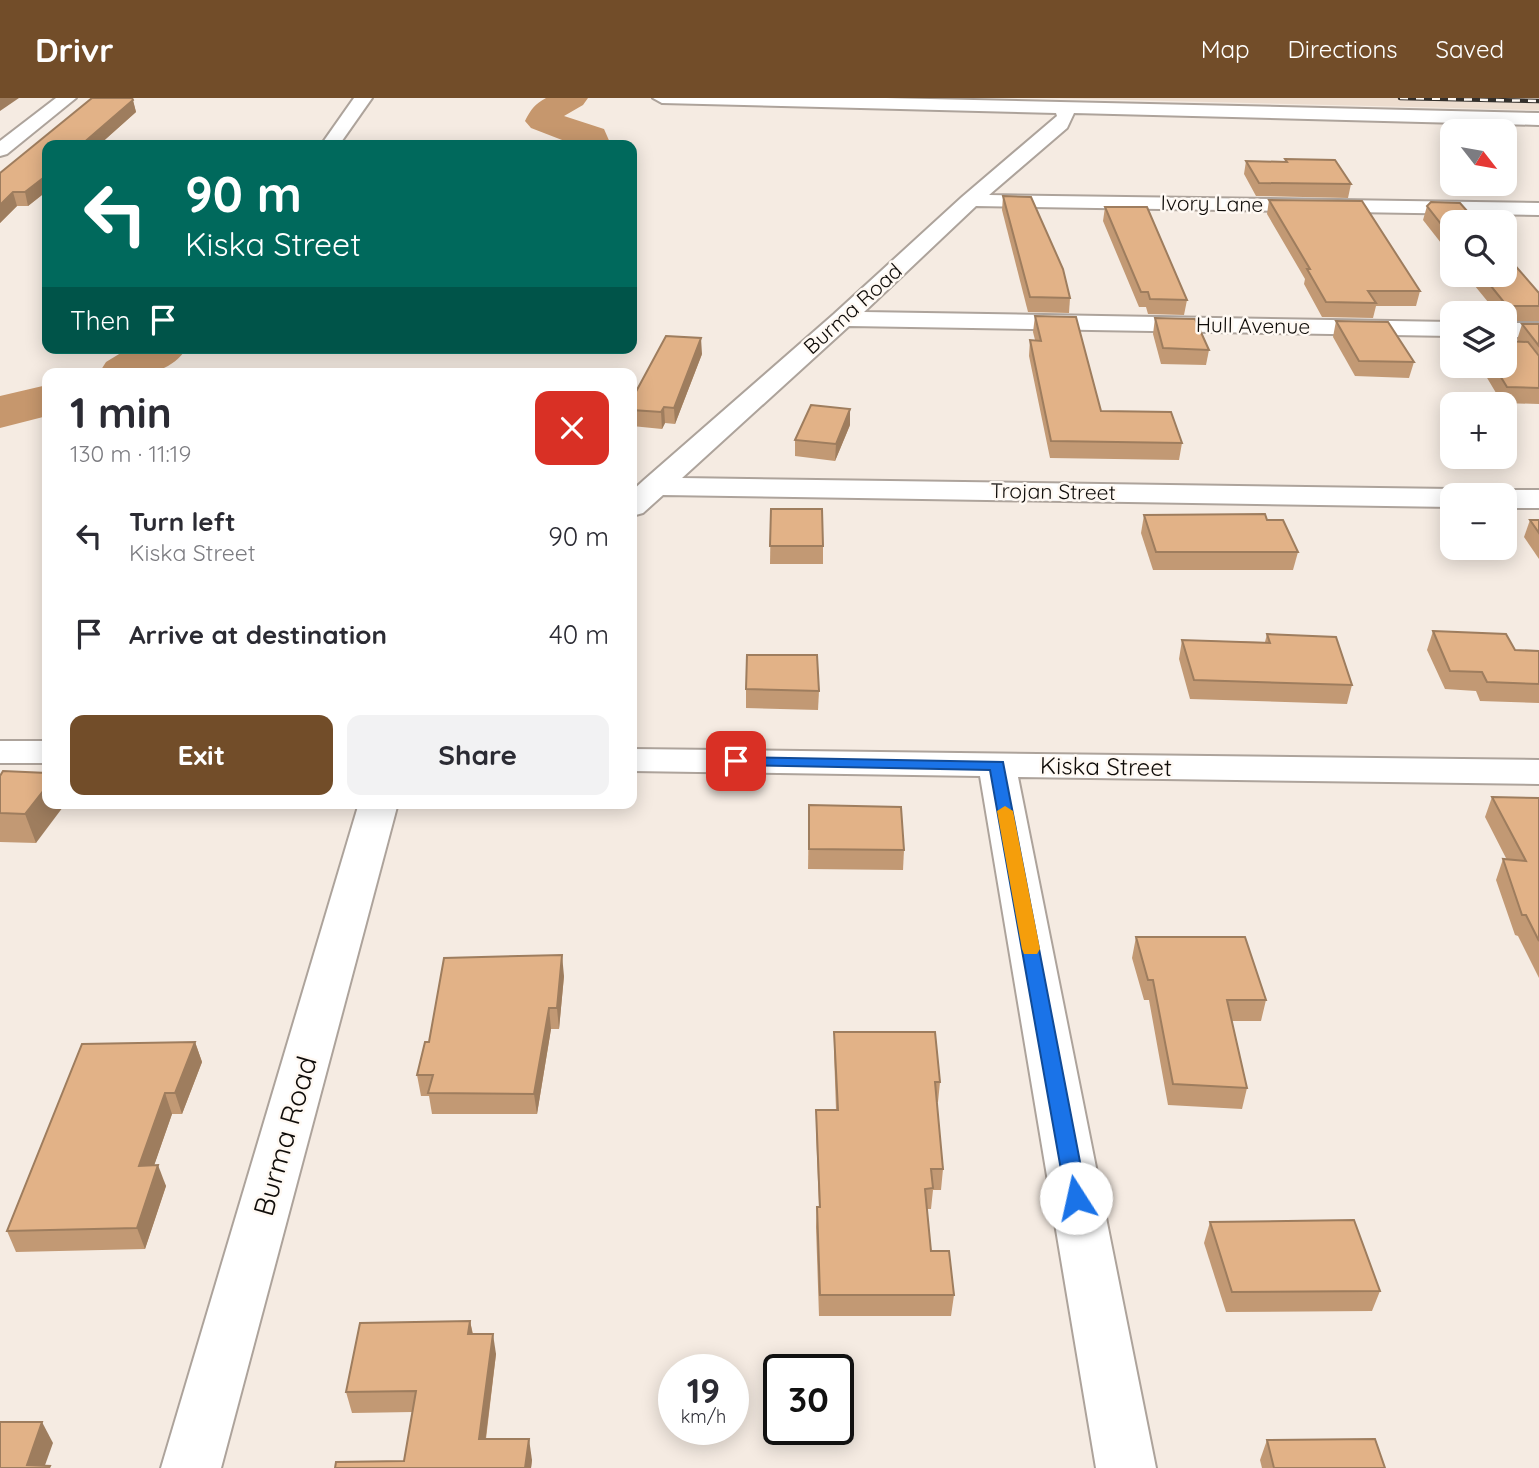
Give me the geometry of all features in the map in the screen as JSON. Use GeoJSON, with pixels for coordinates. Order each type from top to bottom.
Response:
{"type":"FeatureCollection","features":[{"type":"Feature","properties":{"kind":"street"},"geometry":{"type":"LineString","coordinates":[[0,150],[67,98]]}},
{"type":"Feature","properties":{"kind":"street"},"geometry":{"type":"LineString","coordinates":[[334,140],[363,98]]}},
{"type":"Feature","properties":{"kind":"street"},"geometry":{"type":"LineString","coordinates":[[662,98],[1538,120]]}},
{"type":"Feature","properties":{"kind":"street","name":"Burma Road"},"geometry":{"type":"LineString","coordinates":[[637,502],[843,319],[969,201],[1060,124],[1066,116],[1064,107]]}},
{"type":"Feature","properties":{"kind":"street","name":"Ivory Lane"},"geometry":{"type":"LineString","coordinates":[[969,201],[1539,209]]}},
{"type":"Feature","properties":{"kind":"street","name":"Hull Avenue"},"geometry":{"type":"LineString","coordinates":[[843,319],[1440,329]]}},
{"type":"Feature","properties":{"kind":"street"},"geometry":{"type":"LineString","coordinates":[[1517,330],[1539,330]]}},
{"type":"Feature","properties":{"kind":"street","name":"Trojan Street"},"geometry":{"type":"LineString","coordinates":[[654,486],[1440,498]]}},
{"type":"Feature","properties":{"kind":"street"},"geometry":{"type":"LineString","coordinates":[[1517,499],[1539,499]]}},
{"type":"Feature","properties":{"kind":"street"},"geometry":{"type":"LineString","coordinates":[[0,752],[42,752]]}},
{"type":"Feature","properties":{"kind":"street","name":"Kiska Street"},"geometry":{"type":"LineString","coordinates":[[637,760],[1539,772]]}},
{"type":"Feature","properties":{"kind":"street"},"geometry":{"type":"LineString","coordinates":[[997,766],[1126,1468]]}},
{"type":"Feature","properties":{"kind":"street","name":"Burma Road"},"geometry":{"type":"LineString","coordinates":[[191,1468],[377,809]]}},
{"type":"Feature","properties":{"kind":"shaded area"},"geometry":{"type":"Polygon","coordinates":[[[1046,98],[1539,98],[1539,110],[1126,100],[1046,98]]]}},
{"type":"Feature","properties":{"kind":"building"},"geometry":{"type":"Polygon","coordinates":[[[92,98],[132,98],[133,100],[87,140],[42,140],[42,179],[25,192],[13,192],[0,205],[0,173],[92,98]]]}},
{"type":"Feature","properties":{"kind":"building"},"geometry":{"type":"Polygon","coordinates":[[[1285,159],[1335,160],[1351,184],[1259,183],[1246,161],[1287,162],[1285,159]]]}},
{"type":"Feature","properties":{"kind":"building"},"geometry":{"type":"Polygon","coordinates":[[[1003,196],[1031,197],[1063,269],[1070,298],[1030,297],[1003,196]]]}},
{"type":"Feature","properties":{"kind":"building"},"geometry":{"type":"Polygon","coordinates":[[[1269,200],[1362,201],[1420,291],[1368,291],[1376,303],[1326,302],[1307,269],[1310,269],[1269,200]]]}},
{"type":"Feature","properties":{"kind":"building"},"geometry":{"type":"Polygon","coordinates":[[[1431,202],[1460,203],[1466,210],[1440,210],[1440,223],[1427,206],[1431,202]]]}},
{"type":"Feature","properties":{"kind":"building"},"geometry":{"type":"Polygon","coordinates":[[[1105,207],[1147,207],[1187,300],[1150,299],[1148,292],[1141,292],[1105,207]]]}},
{"type":"Feature","properties":{"kind":"building"},"geometry":{"type":"Polygon","coordinates":[[[1517,268],[1539,293],[1539,306],[1517,306],[1517,301],[1503,301],[1492,287],[1517,287],[1517,268]]]}},
{"type":"Feature","properties":{"kind":"building"},"geometry":{"type":"Polygon","coordinates":[[[1035,316],[1076,317],[1101,411],[1171,412],[1182,443],[1051,441],[1030,340],[1041,341],[1035,316]]]}},
{"type":"Feature","properties":{"kind":"building"},"geometry":{"type":"Polygon","coordinates":[[[1155,318],[1195,319],[1209,350],[1163,348],[1155,318]]]}},
{"type":"Feature","properties":{"kind":"building"},"geometry":{"type":"Polygon","coordinates":[[[1336,321],[1388,322],[1414,362],[1359,361],[1336,321]]]}},
{"type":"Feature","properties":{"kind":"building"},"geometry":{"type":"Polygon","coordinates":[[[1522,324],[1539,324],[1539,346],[1522,324]]]}},
{"type":"Feature","properties":{"kind":"building"},"geometry":{"type":"Polygon","coordinates":[[[666,336],[701,338],[674,408],[664,407],[661,412],[637,410],[637,390],[666,336]]]}},
{"type":"Feature","properties":{"kind":"building"},"geometry":{"type":"Polygon","coordinates":[[[1517,342],[1528,342],[1539,356],[1539,388],[1507,387],[1501,378],[1517,378],[1517,342]]]}},
{"type":"Feature","properties":{"kind":"building"},"geometry":{"type":"Polygon","coordinates":[[[811,405],[850,409],[836,444],[795,440],[811,405]]]}},
{"type":"Feature","properties":{"kind":"building"},"geometry":{"type":"Polygon","coordinates":[[[771,509],[822,509],[823,546],[770,546],[771,509]]]}},
{"type":"Feature","properties":{"kind":"building"},"geometry":{"type":"Polygon","coordinates":[[[1265,514],[1267,520],[1283,520],[1298,552],[1156,552],[1144,515],[1265,514]]]}},
{"type":"Feature","properties":{"kind":"building"},"geometry":{"type":"Polygon","coordinates":[[[1530,520],[1539,520],[1539,533],[1530,520]]]}},
{"type":"Feature","properties":{"kind":"building"},"geometry":{"type":"Polygon","coordinates":[[[1433,631],[1506,634],[1515,650],[1539,651],[1539,684],[1487,682],[1482,672],[1450,671],[1433,631]]]}},
{"type":"Feature","properties":{"kind":"building"},"geometry":{"type":"Polygon","coordinates":[[[1267,634],[1336,637],[1352,685],[1194,680],[1182,640],[1270,643],[1267,634]]]}},
{"type":"Feature","properties":{"kind":"building"},"geometry":{"type":"Polygon","coordinates":[[[747,655],[817,655],[819,691],[746,689],[747,655]]]}},
{"type":"Feature","properties":{"kind":"building"},"geometry":{"type":"Polygon","coordinates":[[[3,771],[42,773],[42,792],[25,814],[0,813],[0,776],[3,771]]]}},
{"type":"Feature","properties":{"kind":"building"},"geometry":{"type":"Polygon","coordinates":[[[1492,797],[1539,798],[1539,941],[1526,915],[1522,915],[1503,859],[1526,861],[1492,797]]]}},
{"type":"Feature","properties":{"kind":"building"},"geometry":{"type":"Polygon","coordinates":[[[809,805],[901,807],[904,850],[809,849],[809,805]]]}},
{"type":"Feature","properties":{"kind":"building"},"geometry":{"type":"Polygon","coordinates":[[[1136,937],[1245,937],[1266,1000],[1227,1000],[1247,1088],[1173,1084],[1153,980],[1148,980],[1136,937]]]}},
{"type":"Feature","properties":{"kind":"building"},"geometry":{"type":"Polygon","coordinates":[[[562,955],[557,1008],[549,1008],[534,1094],[428,1093],[433,1075],[417,1075],[425,1042],[429,1042],[444,958],[562,955]]]}},
{"type":"Feature","properties":{"kind":"building"},"geometry":{"type":"Polygon","coordinates":[[[834,1032],[935,1032],[940,1082],[935,1082],[943,1169],[931,1169],[933,1188],[925,1189],[931,1251],[949,1251],[954,1295],[820,1295],[816,1110],[838,1110],[834,1032]]]}},
{"type":"Feature","properties":{"kind":"building"},"geometry":{"type":"Polygon","coordinates":[[[195,1042],[175,1093],[165,1093],[139,1166],[158,1165],[137,1228],[7,1231],[82,1044],[195,1042]]]}},
{"type":"Feature","properties":{"kind":"building"},"geometry":{"type":"Polygon","coordinates":[[[1354,1220],[1380,1291],[1232,1292],[1210,1222],[1354,1220]]]}},
{"type":"Feature","properties":{"kind":"building"},"geometry":{"type":"Polygon","coordinates":[[[470,1321],[468,1334],[493,1334],[479,1439],[529,1439],[525,1468],[335,1468],[336,1462],[404,1461],[416,1391],[346,1392],[360,1323],[470,1321]]]}},
{"type":"Feature","properties":{"kind":"building"},"geometry":{"type":"Polygon","coordinates":[[[0,1422],[42,1422],[27,1465],[50,1466],[49,1468],[0,1468],[0,1422]]]}},
{"type":"Feature","properties":{"kind":"building"},"geometry":{"type":"Polygon","coordinates":[[[1375,1439],[1385,1468],[1274,1468],[1267,1440],[1375,1439]]]}},
{"type":"Feature","properties":{"kind":"waterway"},"geometry":{"type":"LineString","coordinates":[[571,98],[547,112],[543,121],[591,137],[592,140]]}},
{"type":"Feature","properties":{"kind":"waterway"},"geometry":{"type":"LineString","coordinates":[[132,368],[154,354]]}},
{"type":"Feature","properties":{"kind":"waterway"},"geometry":{"type":"LineString","coordinates":[[0,412],[42,401]]}},
{"type":"Feature","properties":{"kind":"railway"},"geometry":{"type":"LineString","coordinates":[[1400,98],[1539,101]]}},
{"type":"Feature","properties":{"kind":"slow traffic"},"geometry":{"type":"LineString","coordinates":[[1005,811],[1031,949]]}},
{"type":"Feature","properties":{"kind":"route"},"geometry":{"type":"LineString","coordinates":[[736,761],[997,766],[1076,1198]]}}]}
